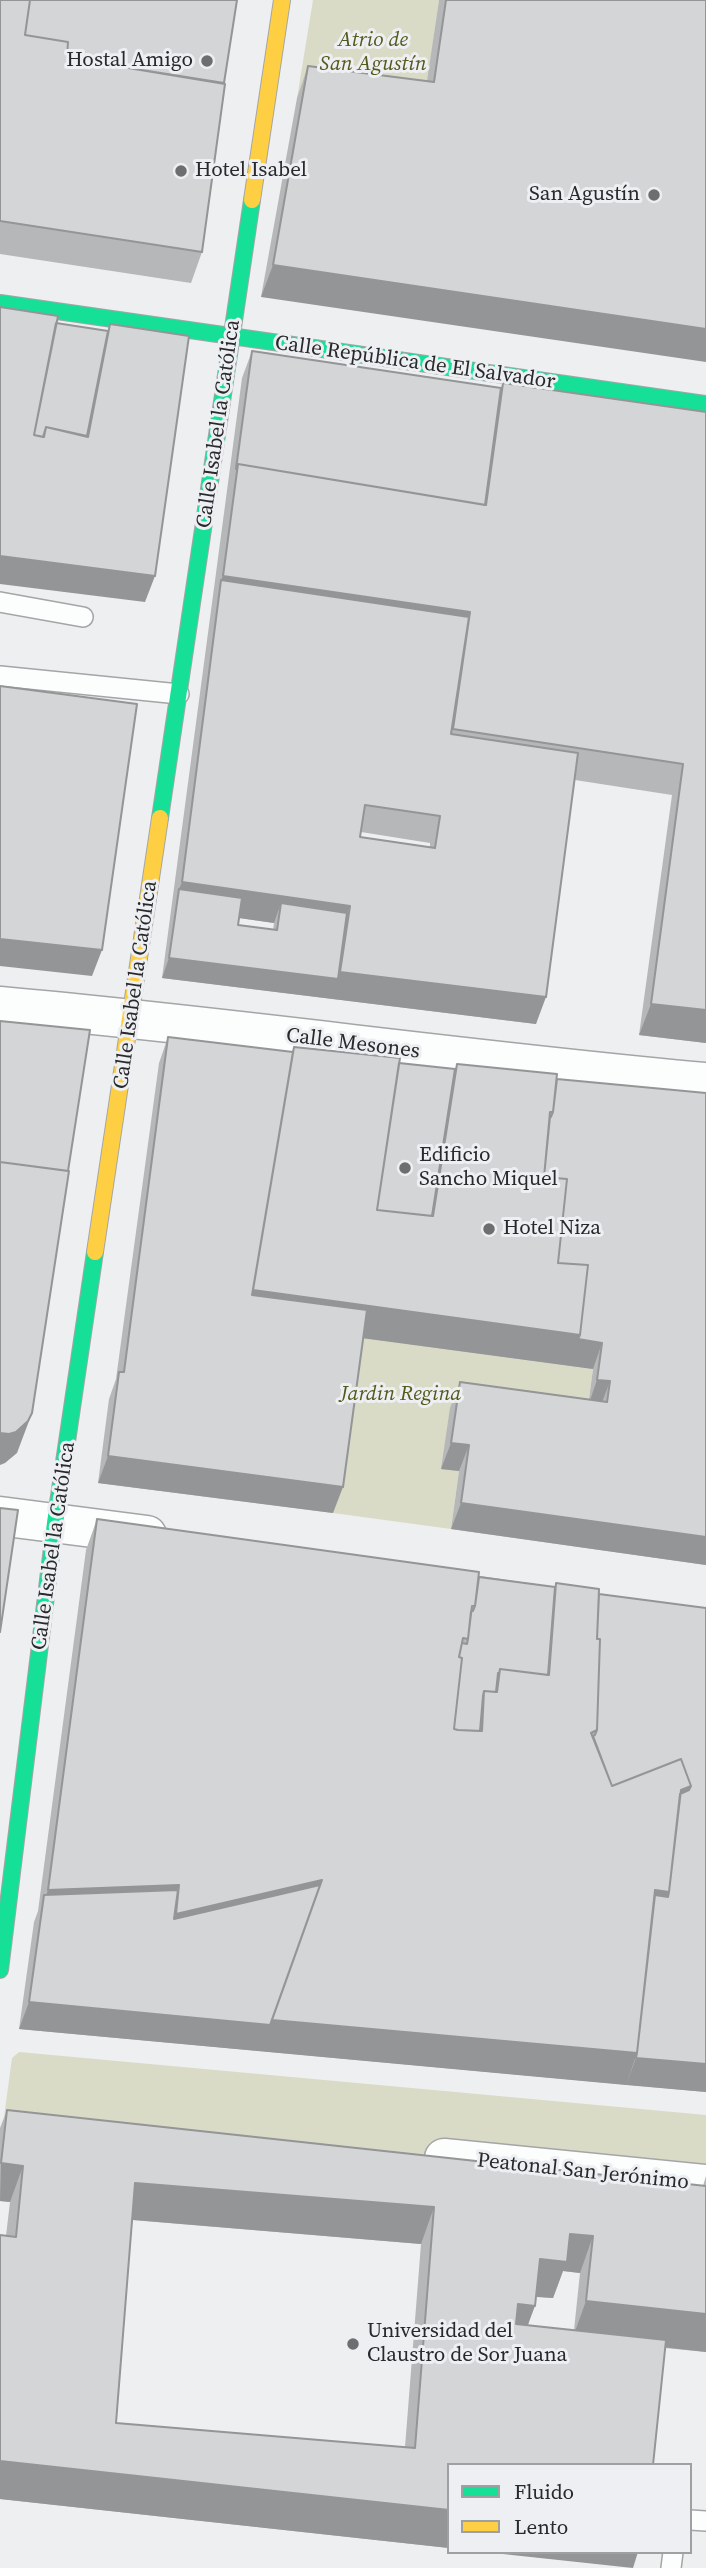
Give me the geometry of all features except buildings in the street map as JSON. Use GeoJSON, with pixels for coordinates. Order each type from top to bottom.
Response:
{"type":"FeatureCollection","features":[{"type":"Feature","properties":{"kind":"street","name":"Calle Isabel la Católica"},"geometry":{"type":"LineString","coordinates":[[0,1970],[55,1523],[282,0]]}},
{"type":"Feature","properties":{"kind":"street","name":"Calle República de El Salvador"},"geometry":{"type":"LineString","coordinates":[[0,303],[706,404]]}},
{"type":"Feature","properties":{"kind":"street","name":"Calle Mesones"},"geometry":{"type":"LineString","coordinates":[[0,1006],[131,1018],[582,1071],[706,1082]]}},
{"type":"Feature","properties":{"kind":"street"},"geometry":{"type":"LineString","coordinates":[[0,1516],[181,1540]]}},
{"type":"Feature","properties":{"kind":"street","name":"Peatonal San Jerónimo"},"geometry":{"type":"LineString","coordinates":[[404,2154],[706,2184]]}},
{"type":"Feature","properties":{"kind":"lane"},"geometry":{"type":"LineString","coordinates":[[0,602],[83,617]]}},
{"type":"Feature","properties":{"kind":"lane"},"geometry":{"type":"LineString","coordinates":[[0,676],[179,694]]}},
{"type":"Feature","properties":{"kind":"green space","name":"Atrio de San Agustín"},"geometry":{"type":"Polygon","coordinates":[[[313,0],[439,0],[423,113],[297,98],[313,0]]]}},
{"type":"Feature","properties":{"kind":"green space","name":"Jardin Regina"},"geometry":{"type":"Polygon","coordinates":[[[357,1337],[593,1369],[588,1406],[459,1471],[451,1529],[333,1513],[357,1337]]]}},
{"type":"Feature","properties":{"kind":"green space"},"geometry":{"type":"Polygon","coordinates":[[[19,2052],[706,2115],[706,2197],[6,2122],[4,2117],[12,2058],[19,2052]]]}},
{"type":"Feature","properties":{"kind":"traffic: fast"},"geometry":{"type":"LineString","coordinates":[[160,818],[252,200]]}},
{"type":"Feature","properties":{"kind":"traffic: fast"},"geometry":{"type":"LineString","coordinates":[[0,303],[706,404]]}},
{"type":"Feature","properties":{"kind":"traffic: fast"},"geometry":{"type":"LineString","coordinates":[[0,1970],[55,1523],[95,1252]]}},
{"type":"Feature","properties":{"kind":"traffic: slow"},"geometry":{"type":"LineString","coordinates":[[252,200],[282,0]]}},
{"type":"Feature","properties":{"kind":"traffic: slow"},"geometry":{"type":"LineString","coordinates":[[95,1252],[160,818]]}},
{"type":"Feature","properties":{"kind":"place","name":"Hostal Amigo"},"geometry":{"type":"Point","coordinates":[207,61]}},
{"type":"Feature","properties":{"kind":"place","name":"Hotel Isabel"},"geometry":{"type":"Point","coordinates":[181,171]}},
{"type":"Feature","properties":{"kind":"place","name":"San Agustín"},"geometry":{"type":"Point","coordinates":[654,195]}},
{"type":"Feature","properties":{"kind":"place","name":"Edificio Sancho Miquel"},"geometry":{"type":"Point","coordinates":[405,1168]}},
{"type":"Feature","properties":{"kind":"place","name":"Hotel Niza"},"geometry":{"type":"Point","coordinates":[489,1229]}},
{"type":"Feature","properties":{"kind":"place","name":"Universidad del Claustro de Sor Juana"},"geometry":{"type":"Point","coordinates":[353,2344]}}]}
